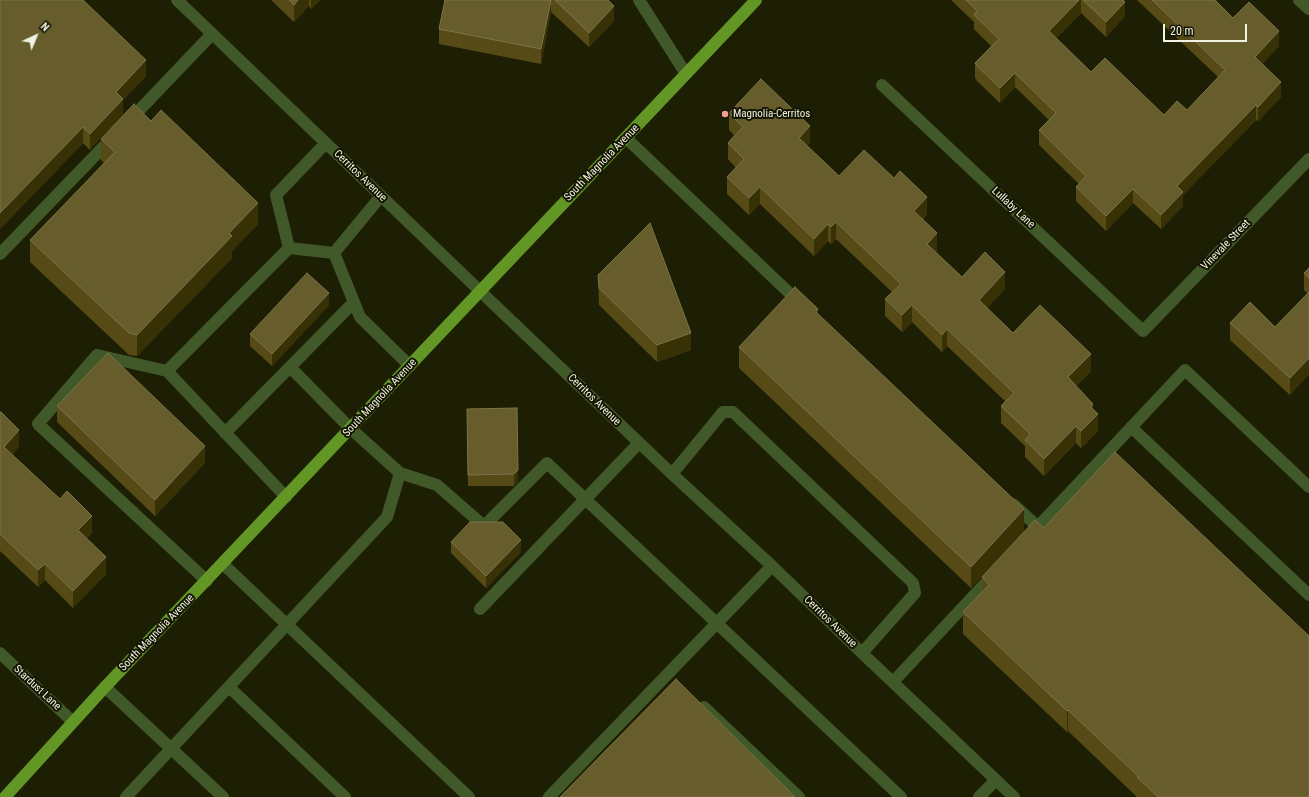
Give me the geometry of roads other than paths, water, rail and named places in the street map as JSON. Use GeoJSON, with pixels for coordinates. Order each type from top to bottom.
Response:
{"type":"FeatureCollection","features":[{"type":"Feature","properties":{"kind":"main road","name":"South Magnolia Avenue"},"geometry":{"type":"LineString","coordinates":[[5,797],[105,687],[756,0]]}},
{"type":"Feature","properties":{"kind":"street","name":"Cerritos Avenue"},"geometry":{"type":"LineString","coordinates":[[177,0],[480,292],[672,474],[772,566],[1014,797]]}},
{"type":"Feature","properties":{"kind":"street"},"geometry":{"type":"LineString","coordinates":[[639,0],[686,74]]}},
{"type":"Feature","properties":{"kind":"street"},"geometry":{"type":"LineString","coordinates":[[1300,0],[1309,9]]}},
{"type":"Feature","properties":{"kind":"street"},"geometry":{"type":"LineString","coordinates":[[0,254],[212,34]]}},
{"type":"Feature","properties":{"kind":"street","name":"Lullaby Lane"},"geometry":{"type":"LineString","coordinates":[[882,85],[1143,330]]}},
{"type":"Feature","properties":{"kind":"street"},"geometry":{"type":"LineString","coordinates":[[626,138],[812,315]]}},
{"type":"Feature","properties":{"kind":"street"},"geometry":{"type":"LineString","coordinates":[[289,248],[276,195],[326,143]]}},
{"type":"Feature","properties":{"kind":"street","name":"Vinevale Street"},"geometry":{"type":"LineString","coordinates":[[1143,330],[1309,160]]}},
{"type":"Feature","properties":{"kind":"street"},"geometry":{"type":"LineString","coordinates":[[334,253],[381,196]]}},
{"type":"Feature","properties":{"kind":"street"},"geometry":{"type":"LineString","coordinates":[[289,248],[334,253]]}},
{"type":"Feature","properties":{"kind":"street"},"geometry":{"type":"LineString","coordinates":[[167,371],[289,248]]}},
{"type":"Feature","properties":{"kind":"street"},"geometry":{"type":"LineString","coordinates":[[334,253],[360,317],[410,366]]}},
{"type":"Feature","properties":{"kind":"street"},"geometry":{"type":"LineString","coordinates":[[225,433],[354,302]]}},
{"type":"Feature","properties":{"kind":"street"},"geometry":{"type":"LineString","coordinates":[[207,580],[38,424],[96,355],[167,371],[286,497]]}},
{"type":"Feature","properties":{"kind":"street"},"geometry":{"type":"LineString","coordinates":[[290,367],[351,429],[400,472],[437,485],[484,526],[547,463],[901,797]]}},
{"type":"Feature","properties":{"kind":"street"},"geometry":{"type":"LineString","coordinates":[[1022,544],[1185,370],[1309,487]]}},
{"type":"Feature","properties":{"kind":"street"},"geometry":{"type":"LineString","coordinates":[[672,474],[723,412],[733,412],[913,583],[915,593],[862,653]]}},
{"type":"Feature","properties":{"kind":"street"},"geometry":{"type":"LineString","coordinates":[[1131,427],[1309,595]]}},
{"type":"Feature","properties":{"kind":"street"},"geometry":{"type":"LineString","coordinates":[[480,609],[639,443]]}},
{"type":"Feature","properties":{"kind":"street"},"geometry":{"type":"LineString","coordinates":[[126,797],[387,517],[400,472]]}},
{"type":"Feature","properties":{"kind":"street"},"geometry":{"type":"LineString","coordinates":[[1006,497],[1038,527]]}},
{"type":"Feature","properties":{"kind":"street"},"geometry":{"type":"LineString","coordinates":[[222,564],[469,797]]}},
{"type":"Feature","properties":{"kind":"street"},"geometry":{"type":"LineString","coordinates":[[549,797],[772,566]]}},
{"type":"Feature","properties":{"kind":"street"},"geometry":{"type":"LineString","coordinates":[[893,682],[1001,567]]}},
{"type":"Feature","properties":{"kind":"street","name":"Stardust Lane"},"geometry":{"type":"LineString","coordinates":[[0,654],[73,722]]}},
{"type":"Feature","properties":{"kind":"street"},"geometry":{"type":"LineString","coordinates":[[668,673],[680,684]]}},
{"type":"Feature","properties":{"kind":"street"},"geometry":{"type":"LineString","coordinates":[[105,687],[223,797]]}},
{"type":"Feature","properties":{"kind":"street"},"geometry":{"type":"LineString","coordinates":[[229,688],[345,797]]}},
{"type":"Feature","properties":{"kind":"street"},"geometry":{"type":"LineString","coordinates":[[697,700],[799,797]]}},
{"type":"Feature","properties":{"kind":"street"},"geometry":{"type":"LineString","coordinates":[[979,797],[996,780]]}},
{"type":"Feature","properties":{"kind":"place","name":"Magnolia-Cerritos"},"geometry":{"type":"Point","coordinates":[725,114]}}]}
